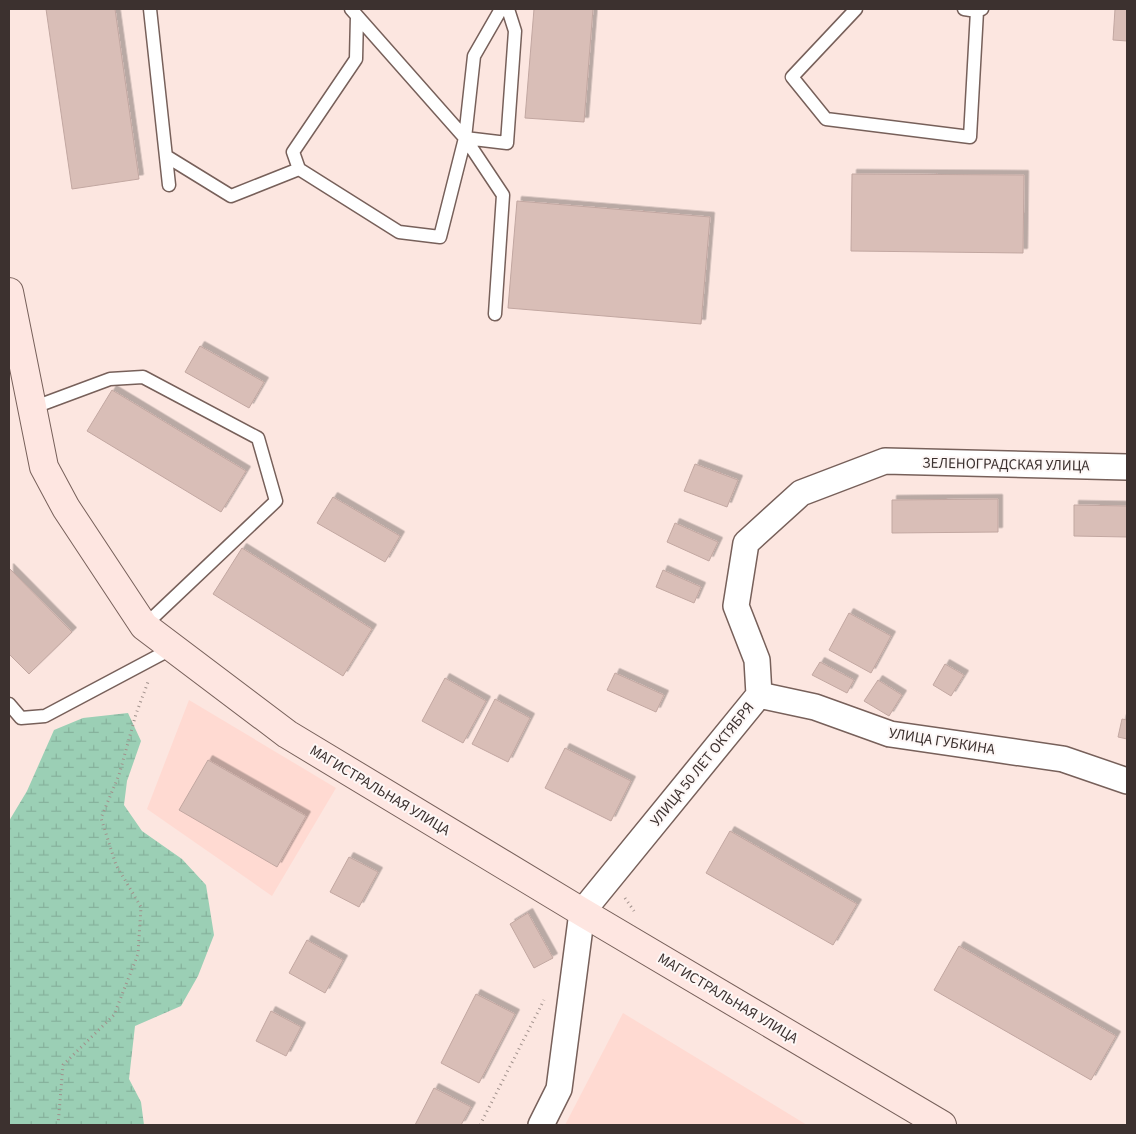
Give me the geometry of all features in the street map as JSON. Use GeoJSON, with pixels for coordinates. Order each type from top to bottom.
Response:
{"type":"FeatureCollection","features":[{"type":"Feature","properties":{"kind":"main road","name":"МАГИСТРАЛЬНАЯ УЛИЦА"},"geometry":{"type":"LineString","coordinates":[[9,292],[44,467],[66,508],[144,626],[287,734],[582,912],[942,1125]]}},
{"type":"Feature","properties":{"kind":"street","name":"ЗЕЛЕНОГРАДСКАЯ УЛИЦА"},"geometry":{"type":"LineString","coordinates":[[884,461],[1127,467]]}},
{"type":"Feature","properties":{"kind":"street","name":"УЛИЦА 50 ЛЕТ ОКТЯБРЯ"},"geometry":{"type":"LineString","coordinates":[[582,912],[759,695],[756,660],[736,606],[746,543],[801,493],[884,461]]}},
{"type":"Feature","properties":{"kind":"street","name":"УЛИЦА ГУБКИНА"},"geometry":{"type":"LineString","coordinates":[[759,695],[814,707],[890,734],[1063,759],[1127,781]]}},
{"type":"Feature","properties":{"kind":"street"},"geometry":{"type":"LineString","coordinates":[[540,1125],[559,1089],[582,912]]}},
{"type":"Feature","properties":{"kind":"lane"},"geometry":{"type":"LineString","coordinates":[[150,9],[169,185]]}},
{"type":"Feature","properties":{"kind":"lane"},"geometry":{"type":"LineString","coordinates":[[354,12],[356,59],[294,152],[299,169],[399,232],[440,237],[465,138],[474,56],[501,9]]}},
{"type":"Feature","properties":{"kind":"lane"},"geometry":{"type":"LineString","coordinates":[[465,138],[507,143],[515,31],[508,9]]}},
{"type":"Feature","properties":{"kind":"lane"},"geometry":{"type":"LineString","coordinates":[[856,9],[792,77],[826,118],[970,137],[980,10],[964,9]]}},
{"type":"Feature","properties":{"kind":"lane"},"geometry":{"type":"LineString","coordinates":[[354,12],[465,138],[503,195],[494,314]]}},
{"type":"Feature","properties":{"kind":"lane"},"geometry":{"type":"LineString","coordinates":[[166,156],[231,196],[299,169]]}},
{"type":"Feature","properties":{"kind":"lane"},"geometry":{"type":"LineString","coordinates":[[32,408],[110,379],[143,377],[258,438],[276,500],[144,626]]}},
{"type":"Feature","properties":{"kind":"lane"},"geometry":{"type":"LineString","coordinates":[[9,704],[21,718],[46,716],[173,648]]}},
{"type":"Feature","properties":{"kind":"path"},"geometry":{"type":"LineString","coordinates":[[58,1125],[63,1065],[114,1015],[138,954],[141,907],[116,865],[100,818],[119,776],[136,714]]}},
{"type":"Feature","properties":{"kind":"path"},"geometry":{"type":"LineString","coordinates":[[612,876],[637,915]]}},
{"type":"Feature","properties":{"kind":"path"},"geometry":{"type":"LineString","coordinates":[[480,1125],[548,993]]}},
{"type":"Feature","properties":{"kind":"shaded area"},"geometry":{"type":"Polygon","coordinates":[[[189,700],[336,788],[272,896],[147,809],[189,700]]]}},
{"type":"Feature","properties":{"kind":"shaded area"},"geometry":{"type":"Polygon","coordinates":[[[623,1013],[807,1125],[565,1125],[623,1013]]]}},
{"type":"Feature","properties":{"kind":"green space"},"geometry":{"type":"Polygon","coordinates":[[[128,713],[141,741],[127,781],[124,805],[142,831],[182,859],[206,885],[214,935],[198,976],[181,1006],[135,1026],[129,1079],[141,1102],[144,1125],[9,1125],[9,821],[27,791],[54,730],[83,718],[128,713]]]}},
{"type":"Feature","properties":{"kind":"building"},"geometry":{"type":"Polygon","coordinates":[[[46,9],[115,9],[139,179],[72,189],[46,9]]]}},
{"type":"Feature","properties":{"kind":"building"},"geometry":{"type":"Polygon","coordinates":[[[534,9],[593,9],[584,122],[525,118],[534,9]]]}},
{"type":"Feature","properties":{"kind":"building"},"geometry":{"type":"Polygon","coordinates":[[[1115,9],[1127,9],[1127,41],[1113,40],[1115,9]]]}},
{"type":"Feature","properties":{"kind":"building"},"geometry":{"type":"Polygon","coordinates":[[[852,174],[1024,175],[1023,253],[851,251],[852,174]]]}},
{"type":"Feature","properties":{"kind":"building"},"geometry":{"type":"Polygon","coordinates":[[[517,201],[710,217],[701,324],[508,308],[517,201]]]}},
{"type":"Feature","properties":{"kind":"building"},"geometry":{"type":"Polygon","coordinates":[[[200,346],[264,382],[249,408],[185,372],[200,346]]]}},
{"type":"Feature","properties":{"kind":"building"},"geometry":{"type":"Polygon","coordinates":[[[112,390],[246,471],[221,512],[87,431],[112,390]]]}},
{"type":"Feature","properties":{"kind":"building"},"geometry":{"type":"Polygon","coordinates":[[[695,464],[738,480],[727,507],[684,491],[695,464]]]}},
{"type":"Feature","properties":{"kind":"building"},"geometry":{"type":"Polygon","coordinates":[[[333,497],[400,536],[385,562],[317,523],[333,497]]]}},
{"type":"Feature","properties":{"kind":"building"},"geometry":{"type":"Polygon","coordinates":[[[998,499],[998,532],[892,533],[892,500],[998,499]]]}},
{"type":"Feature","properties":{"kind":"building"},"geometry":{"type":"Polygon","coordinates":[[[1074,505],[1127,506],[1127,537],[1074,536],[1074,505]]]}},
{"type":"Feature","properties":{"kind":"building"},"geometry":{"type":"Polygon","coordinates":[[[675,523],[718,542],[709,561],[667,542],[675,523]]]}},
{"type":"Feature","properties":{"kind":"building"},"geometry":{"type":"Polygon","coordinates":[[[242,548],[372,629],[343,676],[213,594],[242,548]]]}},
{"type":"Feature","properties":{"kind":"building"},"geometry":{"type":"Polygon","coordinates":[[[9,568],[72,632],[29,674],[9,654],[9,568]]]}},
{"type":"Feature","properties":{"kind":"building"},"geometry":{"type":"Polygon","coordinates":[[[663,570],[701,587],[694,603],[656,587],[663,570]]]}},
{"type":"Feature","properties":{"kind":"building"},"geometry":{"type":"Polygon","coordinates":[[[849,613],[891,636],[871,673],[829,650],[849,613]]]}},
{"type":"Feature","properties":{"kind":"building"},"geometry":{"type":"Polygon","coordinates":[[[820,662],[854,680],[847,693],[812,675],[820,662]]]}},
{"type":"Feature","properties":{"kind":"building"},"geometry":{"type":"Polygon","coordinates":[[[945,664],[964,675],[951,696],[933,685],[945,664]]]}},
{"type":"Feature","properties":{"kind":"building"},"geometry":{"type":"Polygon","coordinates":[[[615,673],[664,695],[656,712],[607,690],[615,673]]]}},
{"type":"Feature","properties":{"kind":"building"},"geometry":{"type":"Polygon","coordinates":[[[445,678],[486,701],[463,743],[422,721],[445,678]]]}},
{"type":"Feature","properties":{"kind":"building"},"geometry":{"type":"Polygon","coordinates":[[[878,680],[902,695],[889,716],[864,701],[878,680]]]}},
{"type":"Feature","properties":{"kind":"building"},"geometry":{"type":"Polygon","coordinates":[[[495,699],[530,718],[508,762],[472,744],[495,699]]]}},
{"type":"Feature","properties":{"kind":"building"},"geometry":{"type":"Polygon","coordinates":[[[1122,719],[1127,720],[1127,739],[1118,737],[1122,719]]]}},
{"type":"Feature","properties":{"kind":"building"},"geometry":{"type":"Polygon","coordinates":[[[565,748],[631,781],[611,821],[545,788],[565,748]]]}},
{"type":"Feature","properties":{"kind":"building"},"geometry":{"type":"Polygon","coordinates":[[[208,760],[306,816],[277,867],[179,810],[208,760]]]}},
{"type":"Feature","properties":{"kind":"building"},"geometry":{"type":"Polygon","coordinates":[[[730,831],[857,904],[833,945],[706,873],[730,831]]]}},
{"type":"Feature","properties":{"kind":"building"},"geometry":{"type":"Polygon","coordinates":[[[349,857],[378,872],[359,907],[330,892],[349,857]]]}},
{"type":"Feature","properties":{"kind":"building"},"geometry":{"type":"Polygon","coordinates":[[[528,913],[553,958],[534,968],[510,924],[528,913]]]}},
{"type":"Feature","properties":{"kind":"building"},"geometry":{"type":"Polygon","coordinates":[[[307,940],[343,960],[325,993],[289,973],[307,940]]]}},
{"type":"Feature","properties":{"kind":"building"},"geometry":{"type":"Polygon","coordinates":[[[959,946],[1116,1036],[1091,1080],[934,990],[959,946]]]}},
{"type":"Feature","properties":{"kind":"building"},"geometry":{"type":"Polygon","coordinates":[[[476,994],[515,1014],[479,1083],[441,1063],[476,994]]]}},
{"type":"Feature","properties":{"kind":"building"},"geometry":{"type":"Polygon","coordinates":[[[271,1011],[301,1027],[286,1056],[256,1041],[271,1011]]]}},
{"type":"Feature","properties":{"kind":"building"},"geometry":{"type":"Polygon","coordinates":[[[434,1088],[471,1107],[461,1125],[415,1125],[434,1088]]]}}]}
